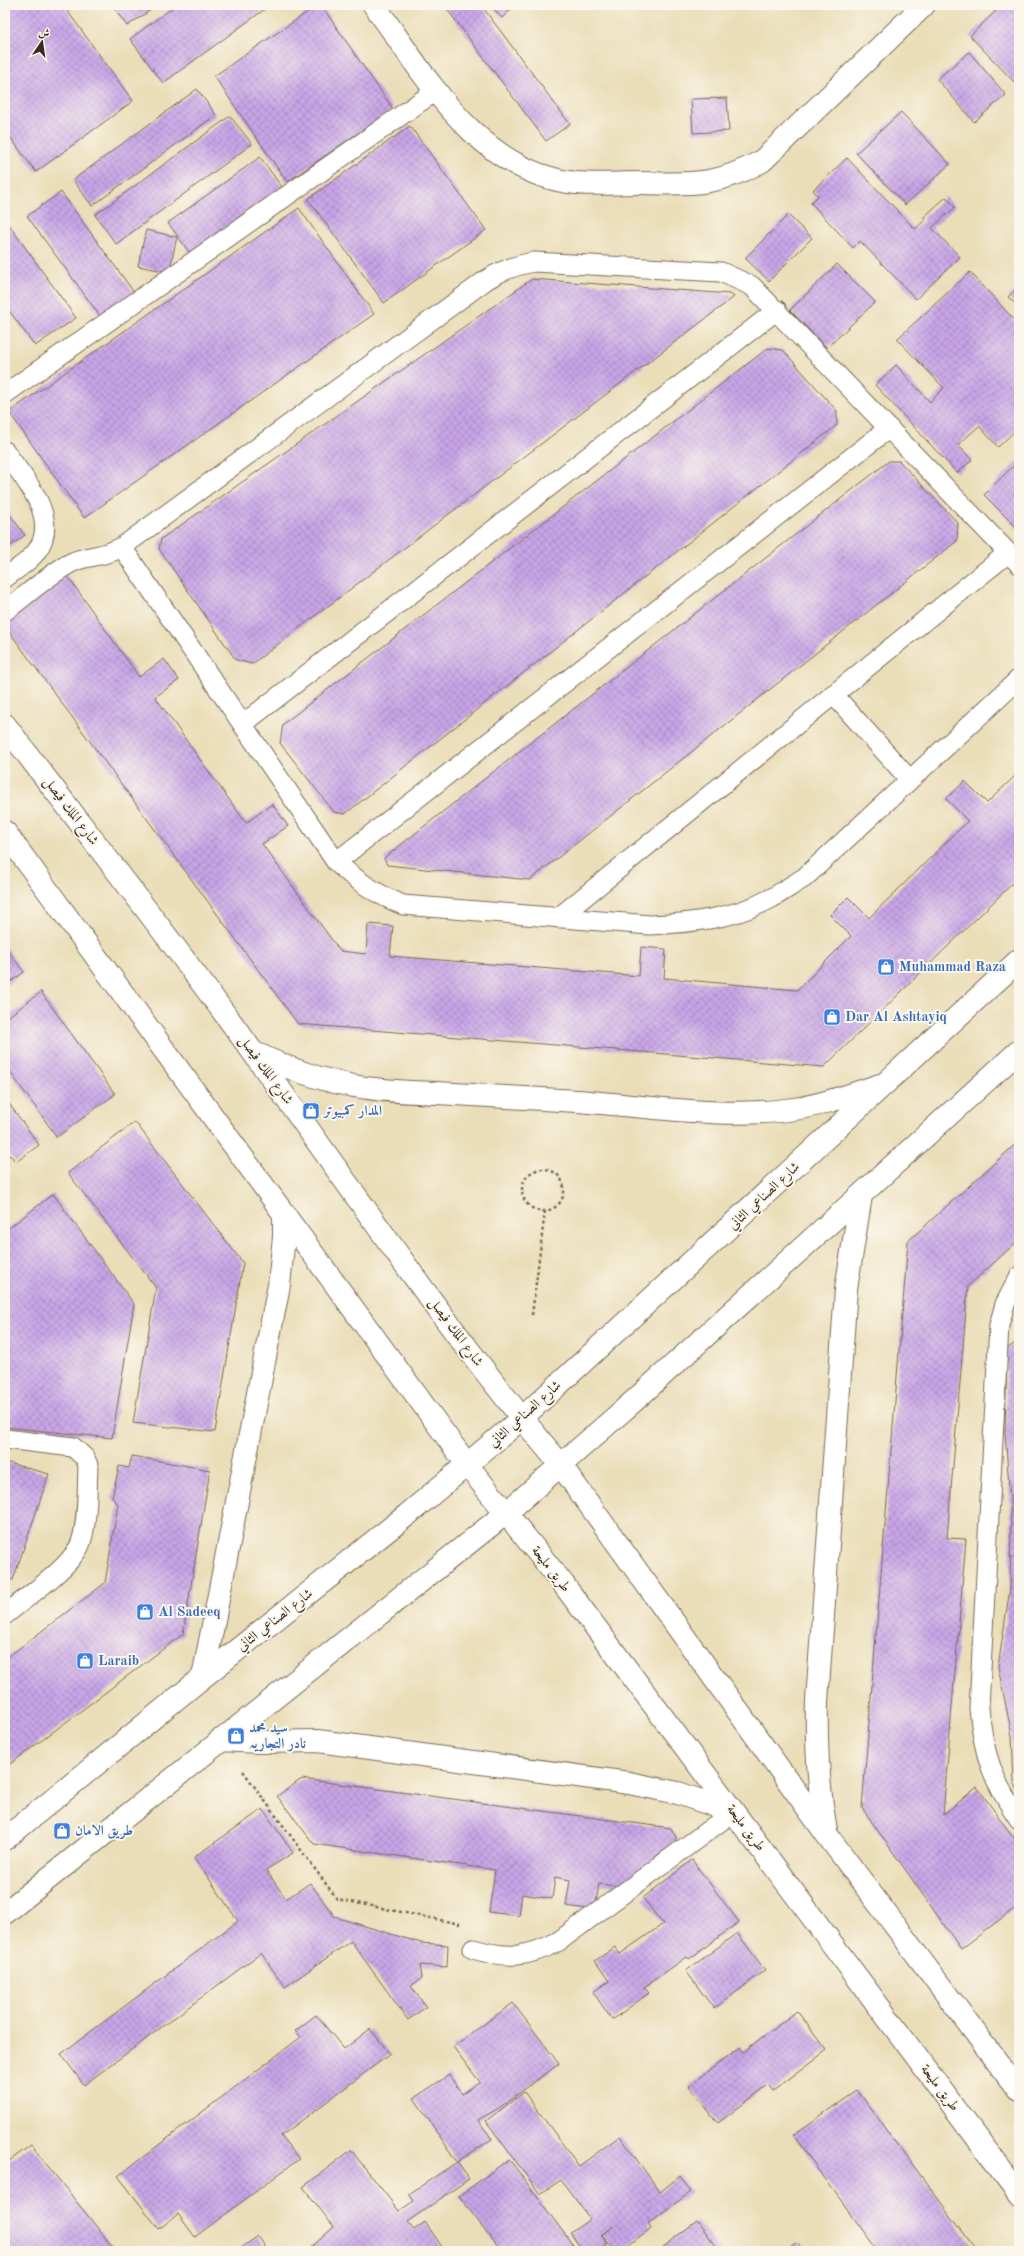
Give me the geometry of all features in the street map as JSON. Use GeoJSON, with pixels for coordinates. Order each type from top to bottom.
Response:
{"type":"FeatureCollection","features":[{"type":"Feature","properties":{"kind":"main road"},"geometry":{"type":"LineString","coordinates":[[374,5],[436,90],[472,132],[494,150],[520,165],[547,176],[576,183],[696,184],[720,180],[742,173],[762,162],[924,5]]}},
{"type":"Feature","properties":{"kind":"main road","name":"شارع الملك فيصل"},"geometry":{"type":"LineString","coordinates":[[5,725],[253,1052],[521,1419]]}},
{"type":"Feature","properties":{"kind":"main road"},"geometry":{"type":"LineString","coordinates":[[5,832],[468,1466]]}},
{"type":"Feature","properties":{"kind":"main road","name":"شارع الصناعي الثاني"},"geometry":{"type":"LineString","coordinates":[[5,1839],[203,1677],[468,1466],[887,1083],[1019,960]]}},
{"type":"Feature","properties":{"kind":"main road"},"geometry":{"type":"LineString","coordinates":[[5,1913],[220,1740],[448,1561],[506,1513],[560,1464],[635,1400],[1019,1051]]}},
{"type":"Feature","properties":{"kind":"main road"},"geometry":{"type":"LineString","coordinates":[[253,1052],[286,1067],[320,1078],[354,1086],[390,1090],[553,1099],[711,1111],[752,1112],[794,1109],[841,1098],[887,1083]]}},
{"type":"Feature","properties":{"kind":"main road"},"geometry":{"type":"LineString","coordinates":[[827,1835],[819,1791],[816,1746],[817,1701],[846,1289],[861,1196]]}},
{"type":"Feature","properties":{"kind":"main road"},"geometry":{"type":"LineString","coordinates":[[203,1677],[279,1285],[283,1245],[284,1213]]}},
{"type":"Feature","properties":{"kind":"main road"},"geometry":{"type":"LineString","coordinates":[[521,1419],[560,1464],[827,1835],[1019,2091]]}},
{"type":"Feature","properties":{"kind":"main road","name":"طريق مليحة"},"geometry":{"type":"LineString","coordinates":[[468,1466],[564,1585],[1019,2194]]}},
{"type":"Feature","properties":{"kind":"main road"},"geometry":{"type":"LineString","coordinates":[[220,1740],[259,1742],[318,1741],[519,1767],[654,1787],[702,1800],[733,1812]]}},
{"type":"Feature","properties":{"kind":"lane"},"geometry":{"type":"LineString","coordinates":[[5,394],[436,90]]}},
{"type":"Feature","properties":{"kind":"lane"},"geometry":{"type":"LineString","coordinates":[[5,611],[65,566],[84,558],[114,552],[122,547],[486,280],[511,267],[534,262],[552,262],[721,272],[752,286],[777,310],[1013,559],[833,694],[558,918]]}},
{"type":"Feature","properties":{"kind":"lane"},"geometry":{"type":"LineString","coordinates":[[243,724],[777,310]]}},
{"type":"Feature","properties":{"kind":"lane"},"geometry":{"type":"LineString","coordinates":[[336,862],[889,428]]}},
{"type":"Feature","properties":{"kind":"lane"},"geometry":{"type":"LineString","coordinates":[[5,451],[41,507],[46,527],[41,545],[35,554],[5,578]]}},
{"type":"Feature","properties":{"kind":"lane"},"geometry":{"type":"LineString","coordinates":[[122,547],[336,862],[356,880],[378,895],[402,904],[650,925],[691,923],[737,912],[769,900],[804,878],[1019,679]]}},
{"type":"Feature","properties":{"kind":"lane"},"geometry":{"type":"LineString","coordinates":[[833,694],[910,780]]}},
{"type":"Feature","properties":{"kind":"lane"},"geometry":{"type":"LineString","coordinates":[[1017,1284],[1005,1304],[998,1325],[979,1708],[982,1739],[990,1769],[1003,1797],[1019,1819]]}},
{"type":"Feature","properties":{"kind":"lane"},"geometry":{"type":"LineString","coordinates":[[5,1440],[73,1447],[85,1458],[88,1465],[84,1522],[80,1546],[70,1561],[5,1615]]}},
{"type":"Feature","properties":{"kind":"lane"},"geometry":{"type":"LineString","coordinates":[[473,1949],[495,1956],[517,1956],[539,1952],[559,1942],[733,1812]]}},
{"type":"Feature","properties":{"kind":"path"},"geometry":{"type":"LineString","coordinates":[[547,1169],[556,1173],[562,1181],[564,1191],[561,1200],[554,1207],[545,1210],[536,1209],[529,1204],[524,1197],[522,1188],[530,1173],[547,1169]]}},
{"type":"Feature","properties":{"kind":"path"},"geometry":{"type":"LineString","coordinates":[[532,1315],[545,1210]]}},
{"type":"Feature","properties":{"kind":"path"},"geometry":{"type":"LineString","coordinates":[[220,1740],[337,1899],[468,1925],[473,1949]]}},
{"type":"Feature","properties":{"kind":"building"},"geometry":{"type":"Polygon","coordinates":[[[5,5],[63,5],[133,101],[36,172],[5,130],[5,5]]]}},
{"type":"Feature","properties":{"kind":"building"},"geometry":{"type":"Polygon","coordinates":[[[112,5],[158,5],[127,26],[112,5]]]}},
{"type":"Feature","properties":{"kind":"building"},"geometry":{"type":"Polygon","coordinates":[[[176,5],[262,5],[265,9],[163,83],[130,39],[176,5]]]}},
{"type":"Feature","properties":{"kind":"building"},"geometry":{"type":"Polygon","coordinates":[[[318,5],[321,5],[393,109],[287,182],[214,76],[318,5]]]}},
{"type":"Feature","properties":{"kind":"building"},"geometry":{"type":"Polygon","coordinates":[[[444,5],[481,5],[570,124],[546,141],[444,5]]]}},
{"type":"Feature","properties":{"kind":"building"},"geometry":{"type":"Polygon","coordinates":[[[490,5],[515,5],[502,18],[490,5]]]}},
{"type":"Feature","properties":{"kind":"building"},"geometry":{"type":"Polygon","coordinates":[[[1002,5],[1019,5],[1019,87],[970,36],[1002,5]]]}},
{"type":"Feature","properties":{"kind":"building"},"geometry":{"type":"Polygon","coordinates":[[[969,52],[1006,95],[974,122],[937,79],[969,52]]]}},
{"type":"Feature","properties":{"kind":"building"},"geometry":{"type":"Polygon","coordinates":[[[197,89],[216,115],[92,206],[73,180],[197,89]]]}},
{"type":"Feature","properties":{"kind":"building"},"geometry":{"type":"Polygon","coordinates":[[[727,98],[729,131],[693,133],[691,99],[727,98]]]}},
{"type":"Feature","properties":{"kind":"building"},"geometry":{"type":"Polygon","coordinates":[[[901,112],[950,164],[905,205],[856,153],[901,112]]]}},
{"type":"Feature","properties":{"kind":"building"},"geometry":{"type":"Polygon","coordinates":[[[230,116],[252,144],[116,244],[95,215],[230,116]]]}},
{"type":"Feature","properties":{"kind":"building"},"geometry":{"type":"Polygon","coordinates":[[[410,126],[486,230],[384,303],[308,199],[410,126]]]}},
{"type":"Feature","properties":{"kind":"building"},"geometry":{"type":"Polygon","coordinates":[[[260,157],[284,190],[192,256],[168,223],[260,157]]]}},
{"type":"Feature","properties":{"kind":"building"},"geometry":{"type":"Polygon","coordinates":[[[847,158],[915,229],[925,220],[923,218],[946,197],[955,207],[932,228],[960,257],[916,299],[860,241],[853,248],[811,203],[818,196],[813,190],[847,158]]]}},
{"type":"Feature","properties":{"kind":"building"},"geometry":{"type":"Polygon","coordinates":[[[61,192],[136,295],[103,320],[27,216],[61,192]]]}},
{"type":"Feature","properties":{"kind":"building"},"geometry":{"type":"Polygon","coordinates":[[[299,208],[374,314],[84,518],[9,412],[299,208]]]}},
{"type":"Feature","properties":{"kind":"building"},"geometry":{"type":"Polygon","coordinates":[[[788,215],[812,238],[769,281],[745,258],[788,215]]]}},
{"type":"Feature","properties":{"kind":"building"},"geometry":{"type":"Polygon","coordinates":[[[9,225],[76,318],[35,346],[5,305],[5,228],[9,225]]]}},
{"type":"Feature","properties":{"kind":"building"},"geometry":{"type":"Polygon","coordinates":[[[146,230],[177,237],[169,272],[138,266],[146,230]]]}},
{"type":"Feature","properties":{"kind":"building"},"geometry":{"type":"Polygon","coordinates":[[[837,264],[875,302],[827,348],[790,310],[837,264]]]}},
{"type":"Feature","properties":{"kind":"building"},"geometry":{"type":"Polygon","coordinates":[[[970,272],[1019,325],[1019,427],[998,447],[979,426],[958,445],[972,460],[957,473],[875,385],[896,365],[930,402],[944,388],[897,339],[970,272]]]}},
{"type":"Feature","properties":{"kind":"building"},"geometry":{"type":"Polygon","coordinates":[[[532,279],[730,294],[734,297],[252,664],[236,660],[159,549],[161,539],[532,279]]]}},
{"type":"Feature","properties":{"kind":"building"},"geometry":{"type":"Polygon","coordinates":[[[1019,286],[1019,307],[1008,297],[1019,286]]]}},
{"type":"Feature","properties":{"kind":"building"},"geometry":{"type":"Polygon","coordinates":[[[768,348],[783,350],[837,411],[837,425],[345,814],[334,812],[280,743],[283,724],[768,348]]]}},
{"type":"Feature","properties":{"kind":"building"},"geometry":{"type":"Polygon","coordinates":[[[1019,460],[1019,530],[984,495],[1019,460]]]}},
{"type":"Feature","properties":{"kind":"building"},"geometry":{"type":"Polygon","coordinates":[[[889,461],[899,461],[958,523],[957,541],[530,880],[387,865],[384,858],[889,461]]]}},
{"type":"Feature","properties":{"kind":"building"},"geometry":{"type":"Polygon","coordinates":[[[5,508],[25,535],[5,550],[5,508]]]}},
{"type":"Feature","properties":{"kind":"building"},"geometry":{"type":"Polygon","coordinates":[[[66,574],[139,677],[164,659],[179,680],[155,697],[246,823],[272,804],[288,826],[262,844],[340,951],[366,954],[368,924],[393,926],[390,956],[639,976],[641,947],[666,949],[664,978],[797,990],[851,936],[830,915],[848,897],[869,918],[968,821],[946,799],[965,781],[987,803],[1019,772],[1019,877],[824,1067],[298,1024],[5,626],[5,619],[66,574]]]}},
{"type":"Feature","properties":{"kind":"building"},"geometry":{"type":"Polygon","coordinates":[[[5,947],[24,972],[5,986],[5,947]]]}},
{"type":"Feature","properties":{"kind":"building"},"geometry":{"type":"Polygon","coordinates":[[[41,992],[115,1094],[57,1137],[5,1065],[5,1019],[41,992]]]}},
{"type":"Feature","properties":{"kind":"building"},"geometry":{"type":"Polygon","coordinates":[[[5,1098],[39,1145],[16,1162],[10,1155],[5,1159],[5,1098]]]}},
{"type":"Feature","properties":{"kind":"building"},"geometry":{"type":"Polygon","coordinates":[[[135,1122],[243,1263],[215,1432],[133,1423],[156,1288],[68,1173],[135,1122]]]}},
{"type":"Feature","properties":{"kind":"building"},"geometry":{"type":"Polygon","coordinates":[[[1019,1141],[1019,1240],[968,1286],[947,1538],[966,1539],[943,1815],[977,1787],[1019,1845],[1019,1905],[961,1949],[862,1808],[908,1241],[1019,1141]]]}},
{"type":"Feature","properties":{"kind":"building"},"geometry":{"type":"Polygon","coordinates":[[[53,1194],[134,1304],[112,1438],[5,1427],[5,1231],[53,1194]]]}},
{"type":"Feature","properties":{"kind":"building"},"geometry":{"type":"Polygon","coordinates":[[[1019,1340],[1019,1792],[1014,1783],[1012,1736],[998,1667],[1010,1588],[1011,1514],[1005,1432],[1007,1349],[1019,1340]]]}},
{"type":"Feature","properties":{"kind":"building"},"geometry":{"type":"Polygon","coordinates":[[[132,1456],[210,1470],[183,1634],[5,1768],[5,1659],[105,1583],[118,1504],[112,1498],[119,1466],[129,1468],[132,1456]]]}},
{"type":"Feature","properties":{"kind":"building"},"geometry":{"type":"Polygon","coordinates":[[[5,1462],[49,1474],[13,1580],[5,1579],[5,1462]]]}},
{"type":"Feature","properties":{"kind":"building"},"geometry":{"type":"Polygon","coordinates":[[[302,1779],[671,1828],[676,1837],[676,1845],[626,1887],[599,1884],[595,1910],[566,1906],[570,1880],[555,1877],[552,1899],[522,1894],[519,1916],[489,1912],[495,1870],[314,1844],[277,1796],[302,1779]]]}},
{"type":"Feature","properties":{"kind":"building"},"geometry":{"type":"Polygon","coordinates":[[[263,1809],[293,1853],[266,1870],[286,1899],[310,1883],[335,1917],[421,1943],[448,1945],[447,1967],[420,1965],[422,1978],[411,1986],[426,2007],[408,2020],[351,1941],[285,1987],[261,1953],[84,2085],[61,2054],[238,1921],[194,1857],[263,1809]]]}},
{"type":"Feature","properties":{"kind":"building"},"geometry":{"type":"Polygon","coordinates":[[[692,1860],[739,1922],[689,1959],[687,1957],[644,1987],[649,1993],[612,2020],[593,1992],[609,1981],[595,1961],[615,1947],[620,1954],[663,1924],[643,1898],[692,1860]]]}},
{"type":"Feature","properties":{"kind":"building"},"geometry":{"type":"Polygon","coordinates":[[[737,1933],[765,1970],[714,2009],[686,1971],[737,1933]]]}},
{"type":"Feature","properties":{"kind":"building"},"geometry":{"type":"Polygon","coordinates":[[[513,2003],[559,2064],[499,2108],[478,2120],[492,2139],[457,2162],[414,2098],[449,2075],[462,2094],[480,2082],[453,2047],[513,2003]]]}},
{"type":"Feature","properties":{"kind":"building"},"geometry":{"type":"Polygon","coordinates":[[[797,2011],[827,2050],[773,2091],[768,2085],[718,2123],[689,2086],[740,2047],[743,2052],[797,2011]]]}},
{"type":"Feature","properties":{"kind":"building"},"geometry":{"type":"Polygon","coordinates":[[[316,2015],[344,2049],[370,2029],[390,2054],[281,2136],[299,2159],[195,2237],[178,2214],[159,2229],[118,2176],[301,2037],[295,2031],[316,2015]]]}},
{"type":"Feature","properties":{"kind":"building"},"geometry":{"type":"Polygon","coordinates":[[[857,2090],[977,2251],[878,2251],[793,2135],[857,2090]]]}},
{"type":"Feature","properties":{"kind":"building"},"geometry":{"type":"Polygon","coordinates":[[[524,2092],[579,2166],[620,2136],[660,2192],[680,2176],[691,2192],[648,2223],[651,2228],[621,2251],[615,2251],[602,2235],[613,2226],[601,2235],[608,2245],[599,2251],[583,2251],[570,2233],[590,2219],[561,2180],[540,2194],[486,2121],[524,2092]]]}},
{"type":"Feature","properties":{"kind":"building"},"geometry":{"type":"Polygon","coordinates":[[[31,2145],[116,2251],[5,2251],[5,2164],[31,2145]]]}},
{"type":"Feature","properties":{"kind":"building"},"geometry":{"type":"Polygon","coordinates":[[[351,2150],[399,2211],[414,2201],[409,2194],[457,2162],[469,2179],[407,2222],[414,2230],[425,2222],[445,2251],[307,2251],[334,2227],[303,2187],[351,2150]]]}},
{"type":"Feature","properties":{"kind":"building"},"geometry":{"type":"Polygon","coordinates":[[[509,2159],[575,2248],[570,2251],[501,2251],[459,2196],[509,2159]]]}},
{"type":"Feature","properties":{"kind":"building"},"geometry":{"type":"Polygon","coordinates":[[[697,2221],[720,2251],[657,2251],[697,2221]]]}},
{"type":"Feature","properties":{"kind":"building"},"geometry":{"type":"Polygon","coordinates":[[[258,2236],[268,2251],[237,2251],[258,2236]]]}},
{"type":"Feature","properties":{"kind":"building"},"geometry":{"type":"Polygon","coordinates":[[[797,2243],[803,2251],[786,2251],[797,2243]]]}},
{"type":"Feature","properties":{"kind":"place","name":"Muhammad Raza"},"geometry":{"type":"Point","coordinates":[886,967]}},
{"type":"Feature","properties":{"kind":"place","name":"Dar Al Ashtayiq"},"geometry":{"type":"Point","coordinates":[832,1017]}},
{"type":"Feature","properties":{"kind":"place","name":"المدار کمبیوتر"},"geometry":{"type":"Point","coordinates":[311,1111]}},
{"type":"Feature","properties":{"kind":"place","name":"Al Sadeeq"},"geometry":{"type":"Point","coordinates":[145,1612]}},
{"type":"Feature","properties":{"kind":"place","name":"Laraib"},"geometry":{"type":"Point","coordinates":[85,1661]}},
{"type":"Feature","properties":{"kind":"place","name":"سید محمد نادر التجاریہ"},"geometry":{"type":"Point","coordinates":[236,1736]}},
{"type":"Feature","properties":{"kind":"place","name":"طریق الامان"},"geometry":{"type":"Point","coordinates":[62,1831]}}]}
